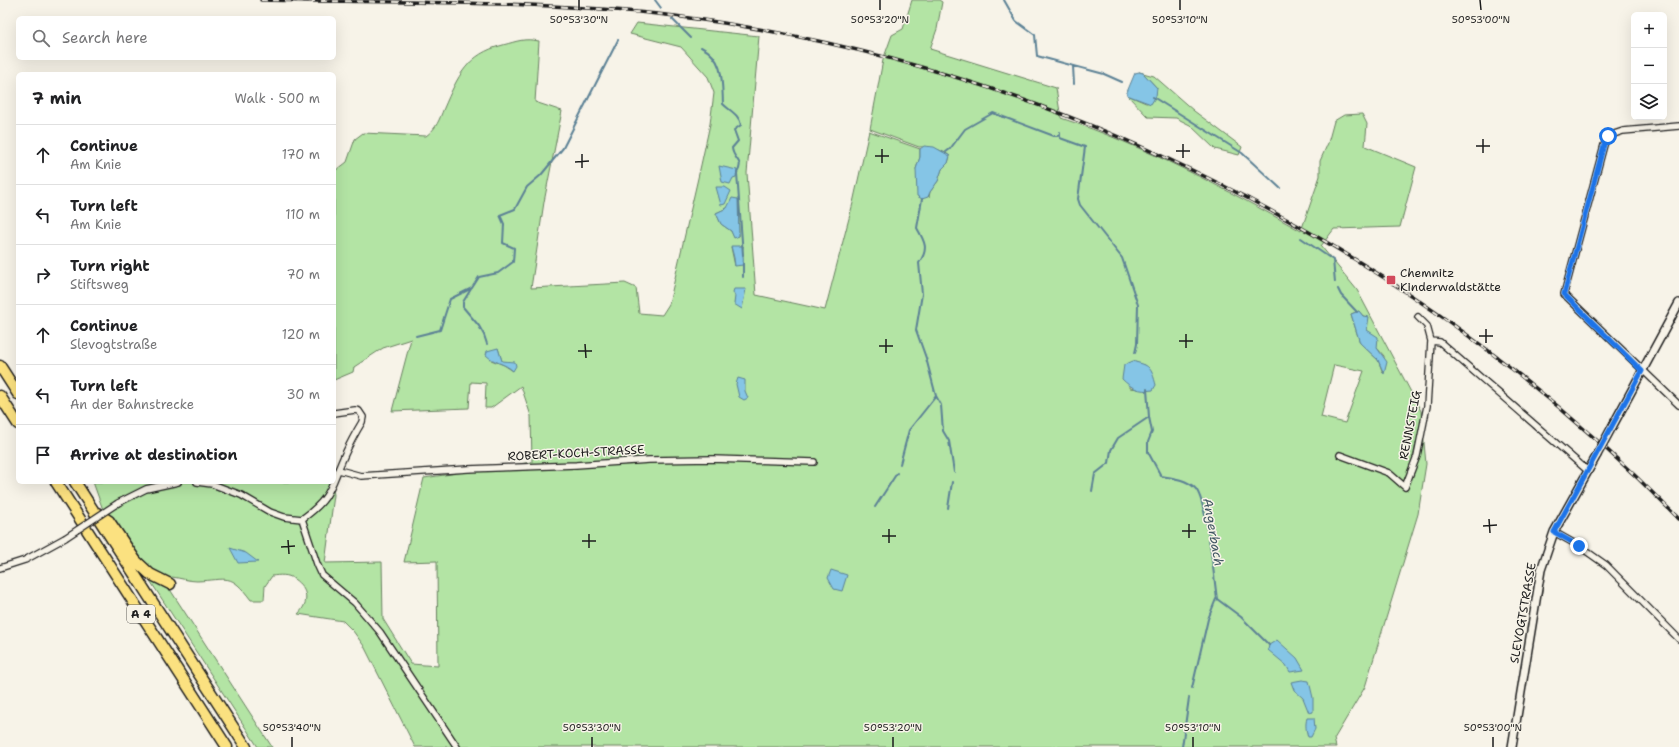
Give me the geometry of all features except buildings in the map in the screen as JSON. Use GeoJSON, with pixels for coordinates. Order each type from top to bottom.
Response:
{"type":"FeatureCollection","features":[{"type":"Feature","properties":{"kind":"highway"},"geometry":{"type":"LineString","coordinates":[[0,366],[16,391]]}},
{"type":"Feature","properties":{"kind":"highway"},"geometry":{"type":"LineString","coordinates":[[0,396],[16,421]]}},
{"type":"Feature","properties":{"kind":"highway","name":"A 4"},"geometry":{"type":"LineString","coordinates":[[57,484],[227,747]]}},
{"type":"Feature","properties":{"kind":"highway","name":"A 4"},"geometry":{"type":"LineString","coordinates":[[76,484],[246,747]]}},
{"type":"Feature","properties":{"kind":"highway"},"geometry":{"type":"LineString","coordinates":[[93,511],[109,521],[136,561],[150,574],[170,584]]}},
{"type":"Feature","properties":{"kind":"street"},"geometry":{"type":"LineString","coordinates":[[1679,126],[1623,132],[1608,136],[1604,145],[1564,294],[1642,371],[1679,405]]}},
{"type":"Feature","properties":{"kind":"street","name":"SLEVOGTSTRASSE"},"geometry":{"type":"LineString","coordinates":[[1512,747],[1541,570],[1554,532],[1679,304]]}},
{"type":"Feature","properties":{"kind":"street","name":"RENNSTEIG"},"geometry":{"type":"LineString","coordinates":[[1340,455],[1388,473],[1405,487],[1417,456],[1426,406],[1431,341],[1427,326],[1418,317]]}},
{"type":"Feature","properties":{"kind":"street"},"geometry":{"type":"LineString","coordinates":[[1431,341],[1440,342],[1588,471]]}},
{"type":"Feature","properties":{"kind":"street"},"geometry":{"type":"LineString","coordinates":[[336,413],[355,410],[359,411],[363,417],[362,422],[345,453],[336,477]]}},
{"type":"Feature","properties":{"kind":"street","name":"ROBERT-KOCH-STRASSE"},"geometry":{"type":"LineString","coordinates":[[339,470],[361,476],[649,460],[713,459],[814,462]]}},
{"type":"Feature","properties":{"kind":"street"},"geometry":{"type":"LineString","coordinates":[[0,568],[25,560],[65,538],[118,503],[146,489],[169,484]]}},
{"type":"Feature","properties":{"kind":"street"},"geometry":{"type":"LineString","coordinates":[[212,484],[241,495],[270,512],[284,517],[302,519],[313,511],[328,496],[333,484]]}},
{"type":"Feature","properties":{"kind":"street"},"geometry":{"type":"LineString","coordinates":[[302,519],[322,575],[355,603],[380,632],[457,747]]}},
{"type":"Feature","properties":{"kind":"street"},"geometry":{"type":"LineString","coordinates":[[1554,532],[1579,546],[1606,565],[1679,639]]}},
{"type":"Feature","properties":{"kind":"green space"},"geometry":{"type":"Polygon","coordinates":[[[912,0],[939,0],[942,2],[937,29],[930,49],[1056,88],[1061,118],[1123,141],[1184,169],[1301,231],[1320,176],[1320,161],[1328,143],[1334,121],[1344,115],[1362,114],[1367,124],[1365,146],[1416,167],[1400,227],[1334,229],[1321,246],[1357,290],[1421,411],[1426,464],[1418,514],[1365,687],[1334,739],[1336,747],[415,747],[364,646],[353,631],[343,621],[298,614],[304,605],[306,596],[305,591],[292,577],[280,575],[272,576],[265,586],[264,600],[251,600],[238,585],[233,581],[228,580],[194,581],[172,577],[168,581],[138,559],[102,507],[94,484],[332,484],[334,495],[325,563],[382,562],[383,619],[411,664],[438,666],[437,561],[404,562],[424,478],[532,462],[531,416],[521,386],[491,408],[485,408],[486,383],[471,382],[469,408],[392,411],[411,339],[383,348],[354,367],[353,372],[336,379],[336,169],[347,162],[355,139],[363,133],[426,136],[437,124],[459,76],[472,60],[491,49],[517,41],[539,41],[535,102],[562,111],[544,202],[531,288],[625,283],[636,288],[639,313],[662,315],[669,304],[710,124],[714,93],[708,77],[681,47],[630,34],[637,23],[759,36],[747,173],[756,295],[825,310],[853,203],[869,131],[920,149],[920,157],[916,169],[929,197],[930,192],[938,181],[942,169],[948,163],[950,156],[940,150],[919,147],[870,129],[883,60],[892,35],[903,29],[912,0]],[[738,200],[727,208],[716,213],[721,224],[731,231],[734,237],[739,236],[738,200]],[[743,246],[731,247],[735,266],[742,252],[743,246]],[[1359,311],[1351,314],[1360,343],[1378,360],[1383,373],[1384,356],[1377,348],[1367,330],[1368,317],[1363,316],[1359,311]],[[498,348],[491,360],[504,365],[513,371],[506,362],[502,361],[498,348]],[[1133,361],[1130,388],[1139,389],[1145,365],[1133,361]],[[1334,365],[1321,417],[1345,423],[1364,371],[1334,365]]]}},
{"type":"Feature","properties":{"kind":"green space"},"geometry":{"type":"Polygon","coordinates":[[[1143,73],[1154,76],[1194,111],[1242,147],[1239,155],[1215,149],[1190,125],[1176,118],[1148,117],[1127,95],[1146,103],[1152,102],[1157,88],[1143,73]]]}},
{"type":"Feature","properties":{"kind":"green space"},"geometry":{"type":"Polygon","coordinates":[[[147,576],[168,586],[272,747],[258,747],[147,576]]]}},
{"type":"Feature","properties":{"kind":"water"},"geometry":{"type":"Polygon","coordinates":[[[1135,73],[1143,73],[1157,88],[1156,96],[1151,104],[1127,95],[1135,73]]]}},
{"type":"Feature","properties":{"kind":"water"},"geometry":{"type":"Polygon","coordinates":[[[924,146],[934,147],[950,156],[948,163],[942,169],[938,181],[928,197],[922,199],[917,196],[916,169],[920,157],[920,149],[924,146]]]}},
{"type":"Feature","properties":{"kind":"water"},"geometry":{"type":"Polygon","coordinates":[[[719,166],[737,170],[736,177],[733,178],[730,184],[722,182],[719,166]]]}},
{"type":"Feature","properties":{"kind":"water"},"geometry":{"type":"Polygon","coordinates":[[[716,187],[725,187],[731,191],[725,204],[721,205],[716,187]]]}},
{"type":"Feature","properties":{"kind":"water"},"geometry":{"type":"Polygon","coordinates":[[[732,198],[738,199],[739,236],[734,238],[731,231],[721,224],[716,213],[727,208],[732,198]]]}},
{"type":"Feature","properties":{"kind":"water"},"geometry":{"type":"Polygon","coordinates":[[[731,246],[743,246],[743,265],[735,266],[731,246]]]}},
{"type":"Feature","properties":{"kind":"water"},"geometry":{"type":"Polygon","coordinates":[[[734,289],[746,289],[742,309],[734,304],[734,289]]]}},
{"type":"Feature","properties":{"kind":"water"},"geometry":{"type":"Polygon","coordinates":[[[1359,311],[1363,316],[1369,317],[1367,330],[1378,337],[1377,348],[1387,362],[1384,374],[1378,360],[1360,343],[1351,314],[1359,311]]]}},
{"type":"Feature","properties":{"kind":"water"},"geometry":{"type":"Polygon","coordinates":[[[498,348],[502,361],[515,362],[516,366],[513,371],[507,366],[492,360],[486,355],[487,351],[498,348]]]}},
{"type":"Feature","properties":{"kind":"water"},"geometry":{"type":"Polygon","coordinates":[[[1133,361],[1149,368],[1156,385],[1153,390],[1136,389],[1122,379],[1124,365],[1133,361]]]}},
{"type":"Feature","properties":{"kind":"water"},"geometry":{"type":"Polygon","coordinates":[[[738,378],[745,380],[745,391],[748,398],[744,400],[739,397],[736,384],[738,378]]]}},
{"type":"Feature","properties":{"kind":"water"},"geometry":{"type":"Polygon","coordinates":[[[230,548],[246,553],[258,562],[238,563],[230,548]]]}},
{"type":"Feature","properties":{"kind":"water"},"geometry":{"type":"Polygon","coordinates":[[[831,570],[847,575],[842,591],[834,589],[828,578],[831,570]]]}},
{"type":"Feature","properties":{"kind":"water"},"geometry":{"type":"Polygon","coordinates":[[[1277,640],[1297,658],[1304,670],[1290,672],[1286,665],[1268,650],[1269,645],[1277,640]]]}},
{"type":"Feature","properties":{"kind":"water"},"geometry":{"type":"Polygon","coordinates":[[[1302,680],[1309,681],[1313,698],[1313,712],[1309,713],[1303,698],[1294,690],[1291,682],[1302,680]]]}},
{"type":"Feature","properties":{"kind":"water"},"geometry":{"type":"Polygon","coordinates":[[[1307,718],[1314,718],[1315,729],[1311,737],[1308,737],[1306,725],[1307,718]]]}},
{"type":"Feature","properties":{"kind":"waterway"},"geometry":{"type":"LineString","coordinates":[[655,0],[661,8]]}},
{"type":"Feature","properties":{"kind":"waterway","name":"Angerbach"},"geometry":{"type":"LineString","coordinates":[[1004,0],[1016,21],[1035,35],[1037,56],[1104,74],[1122,82]]}},
{"type":"Feature","properties":{"kind":"waterway"},"geometry":{"type":"LineString","coordinates":[[672,19],[691,38]]}},
{"type":"Feature","properties":{"kind":"waterway"},"geometry":{"type":"LineString","coordinates":[[416,336],[440,330],[450,299],[472,288],[479,277],[498,273],[513,262],[514,248],[503,243],[504,224],[500,215],[515,209],[527,187],[541,175],[563,148],[618,40]]}},
{"type":"Feature","properties":{"kind":"waterway"},"geometry":{"type":"LineString","coordinates":[[701,47],[709,52],[718,64],[722,79],[723,104],[736,115],[741,125],[734,130],[738,141],[732,148],[740,165],[737,173],[743,255]]}},
{"type":"Feature","properties":{"kind":"waterway","name":"Angerbach"},"geometry":{"type":"LineString","coordinates":[[1073,66],[1074,84]]}},
{"type":"Feature","properties":{"kind":"waterway"},"geometry":{"type":"LineString","coordinates":[[1153,97],[1242,153],[1280,188]]}},
{"type":"Feature","properties":{"kind":"waterway"},"geometry":{"type":"LineString","coordinates":[[946,152],[965,129],[993,113],[1054,136],[1058,136],[1060,133]]}},
{"type":"Feature","properties":{"kind":"waterway","name":"Angerbach"},"geometry":{"type":"LineString","coordinates":[[1060,132],[1060,138],[1085,147],[1078,199],[1080,205],[1122,258],[1138,305],[1137,344],[1135,353]]}},
{"type":"Feature","properties":{"kind":"waterway"},"geometry":{"type":"LineString","coordinates":[[900,464],[909,430],[936,396],[926,358],[916,330],[922,294],[919,263],[925,249],[924,242],[917,228],[922,199]]}},
{"type":"Feature","properties":{"kind":"waterway"},"geometry":{"type":"LineString","coordinates":[[1301,238],[1333,260],[1335,282]]}},
{"type":"Feature","properties":{"kind":"waterway"},"geometry":{"type":"LineString","coordinates":[[743,263],[743,277]]}},
{"type":"Feature","properties":{"kind":"waterway"},"geometry":{"type":"LineString","coordinates":[[471,289],[463,302],[463,307],[479,326],[487,344]]}},
{"type":"Feature","properties":{"kind":"waterway"},"geometry":{"type":"LineString","coordinates":[[1338,289],[1341,295],[1357,312]]}},
{"type":"Feature","properties":{"kind":"waterway","name":"Angerbach"},"geometry":{"type":"LineString","coordinates":[[1147,389],[1149,417],[1152,432],[1148,442],[1148,452],[1161,476],[1179,479],[1188,483],[1195,488],[1199,495],[1206,523],[1217,599],[1241,617],[1269,645]]}},
{"type":"Feature","properties":{"kind":"waterway"},"geometry":{"type":"LineString","coordinates":[[936,396],[941,405],[943,431],[949,441],[954,472]]}},
{"type":"Feature","properties":{"kind":"waterway"},"geometry":{"type":"LineString","coordinates":[[1092,491],[1095,474],[1109,463],[1111,450],[1118,438],[1149,417]]}},
{"type":"Feature","properties":{"kind":"waterway"},"geometry":{"type":"LineString","coordinates":[[875,507],[897,473]]}},
{"type":"Feature","properties":{"kind":"waterway"},"geometry":{"type":"LineString","coordinates":[[948,508],[952,482]]}},
{"type":"Feature","properties":{"kind":"waterway"},"geometry":{"type":"LineString","coordinates":[[1192,688],[1208,619],[1216,599]]}},
{"type":"Feature","properties":{"kind":"waterway"},"geometry":{"type":"LineString","coordinates":[[1182,747],[1189,698]]}},
{"type":"Feature","properties":{"kind":"railway"},"geometry":{"type":"LineString","coordinates":[[261,0],[468,3],[572,7],[675,16],[816,40],[954,77],[1089,125],[1219,184],[1344,253],[1463,332],[1575,421],[1679,519]]}},
{"type":"Feature","properties":{"kind":"place","name":"Chemnitz Kinderwaldstätte"},"geometry":{"type":"Point","coordinates":[1391,280]}},
{"type":"Feature","properties":{"kind":"route"},"geometry":{"type":"LineString","coordinates":[[1579,546],[1554,532],[1642,371],[1564,294],[1604,145],[1608,136]]}}]}
